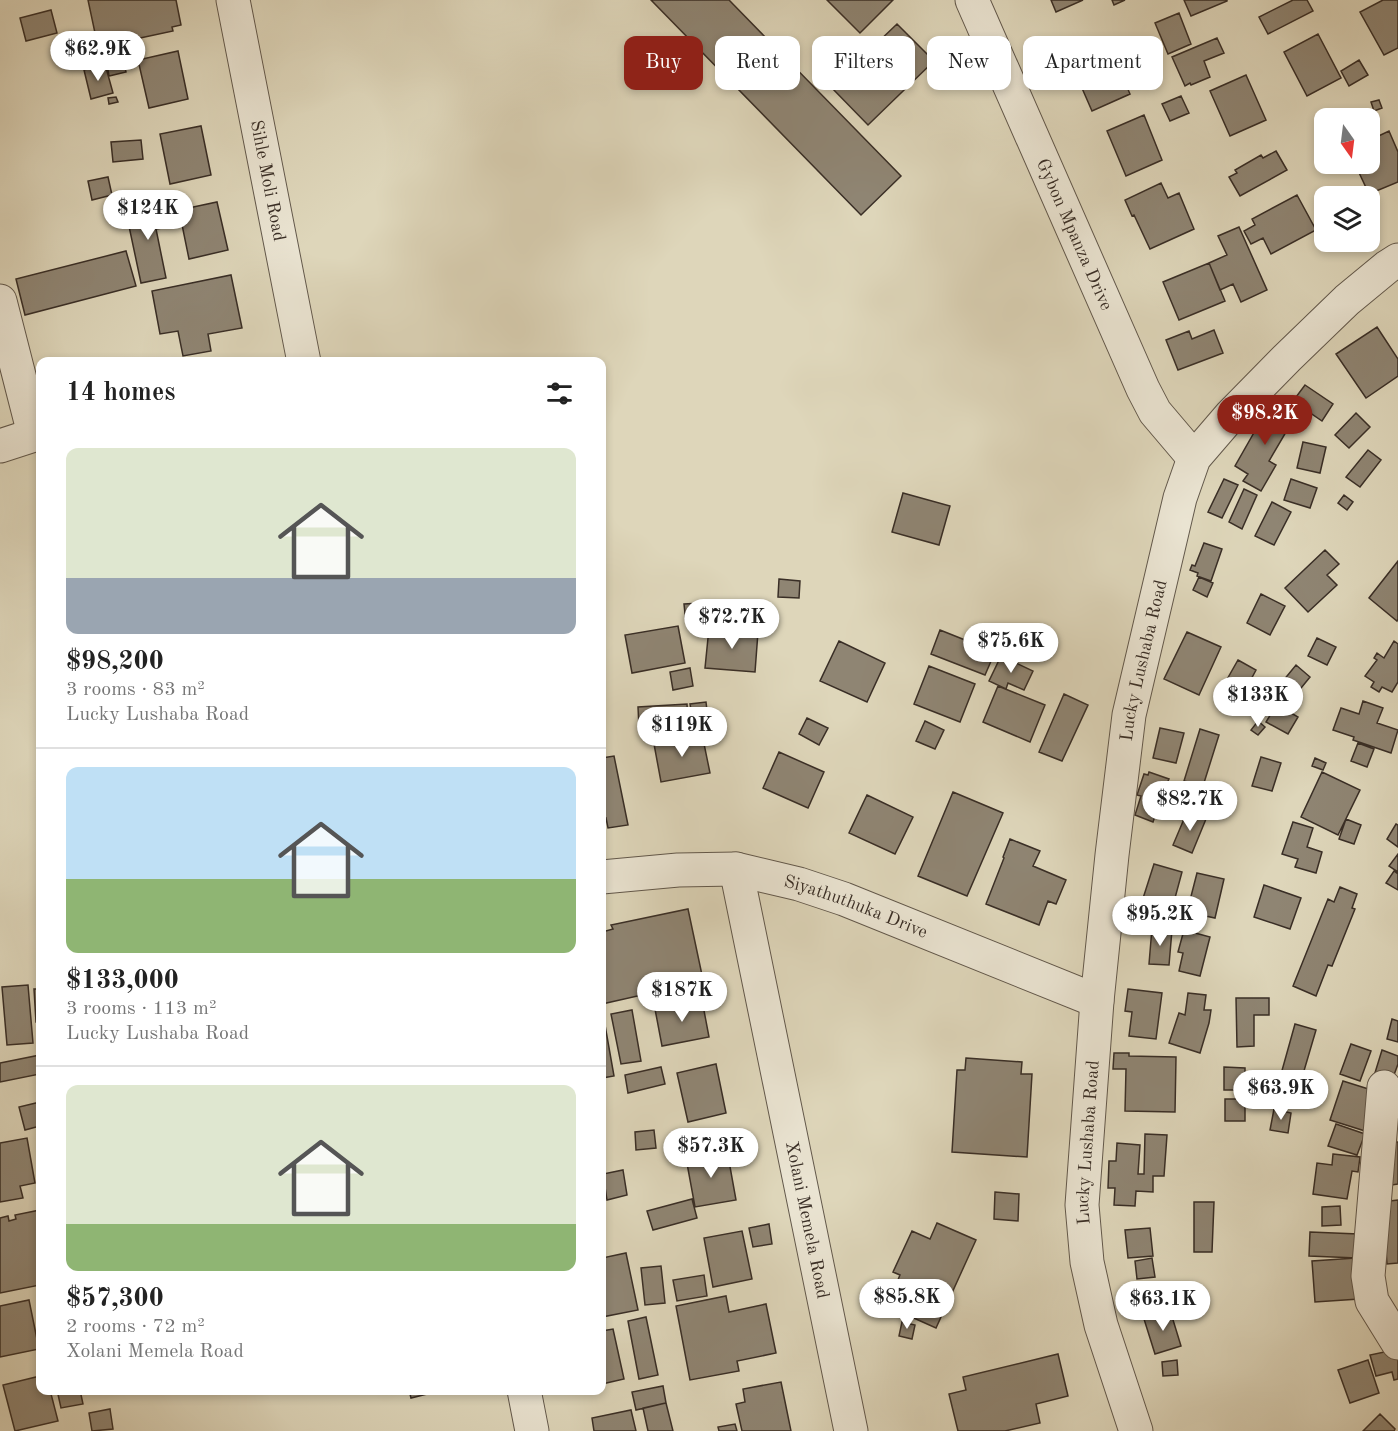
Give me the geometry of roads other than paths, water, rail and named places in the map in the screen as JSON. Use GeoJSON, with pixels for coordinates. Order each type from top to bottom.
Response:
{"type":"FeatureCollection","features":[{"type":"Feature","properties":{"kind":"street","name":"Sihle Moli Road"},"geometry":{"type":"LineString","coordinates":[[233,0],[303,357]]}},
{"type":"Feature","properties":{"kind":"street","name":"Gybon Mpanza Drive"},"geometry":{"type":"LineString","coordinates":[[972,0],[1143,389],[1155,412],[1194,458]]}},
{"type":"Feature","properties":{"kind":"street","name":"Lucky Lushaba Road"},"geometry":{"type":"LineString","coordinates":[[1136,1431],[1101,1325],[1087,1262],[1082,1205],[1097,1001],[1129,715],[1180,498],[1194,458],[1231,415],[1347,300],[1387,267],[1398,261]]}},
{"type":"Feature","properties":{"kind":"street"},"geometry":{"type":"LineString","coordinates":[[0,301],[36,430]]}},
{"type":"Feature","properties":{"kind":"street"},"geometry":{"type":"LineString","coordinates":[[0,446],[36,434]]}},
{"type":"Feature","properties":{"kind":"street","name":"Siyathuthuka Drive"},"geometry":{"type":"LineString","coordinates":[[606,877],[678,870],[736,869],[799,884],[844,899],[1097,1001]]}},
{"type":"Feature","properties":{"kind":"street","name":"Xolani Memela Road"},"geometry":{"type":"LineString","coordinates":[[736,869],[851,1431]]}},
{"type":"Feature","properties":{"kind":"street"},"geometry":{"type":"LineString","coordinates":[[1384,1087],[1368,1276],[1372,1301],[1398,1343]]}},
{"type":"Feature","properties":{"kind":"street"},"geometry":{"type":"LineString","coordinates":[[525,1395],[532,1431]]}}]}
